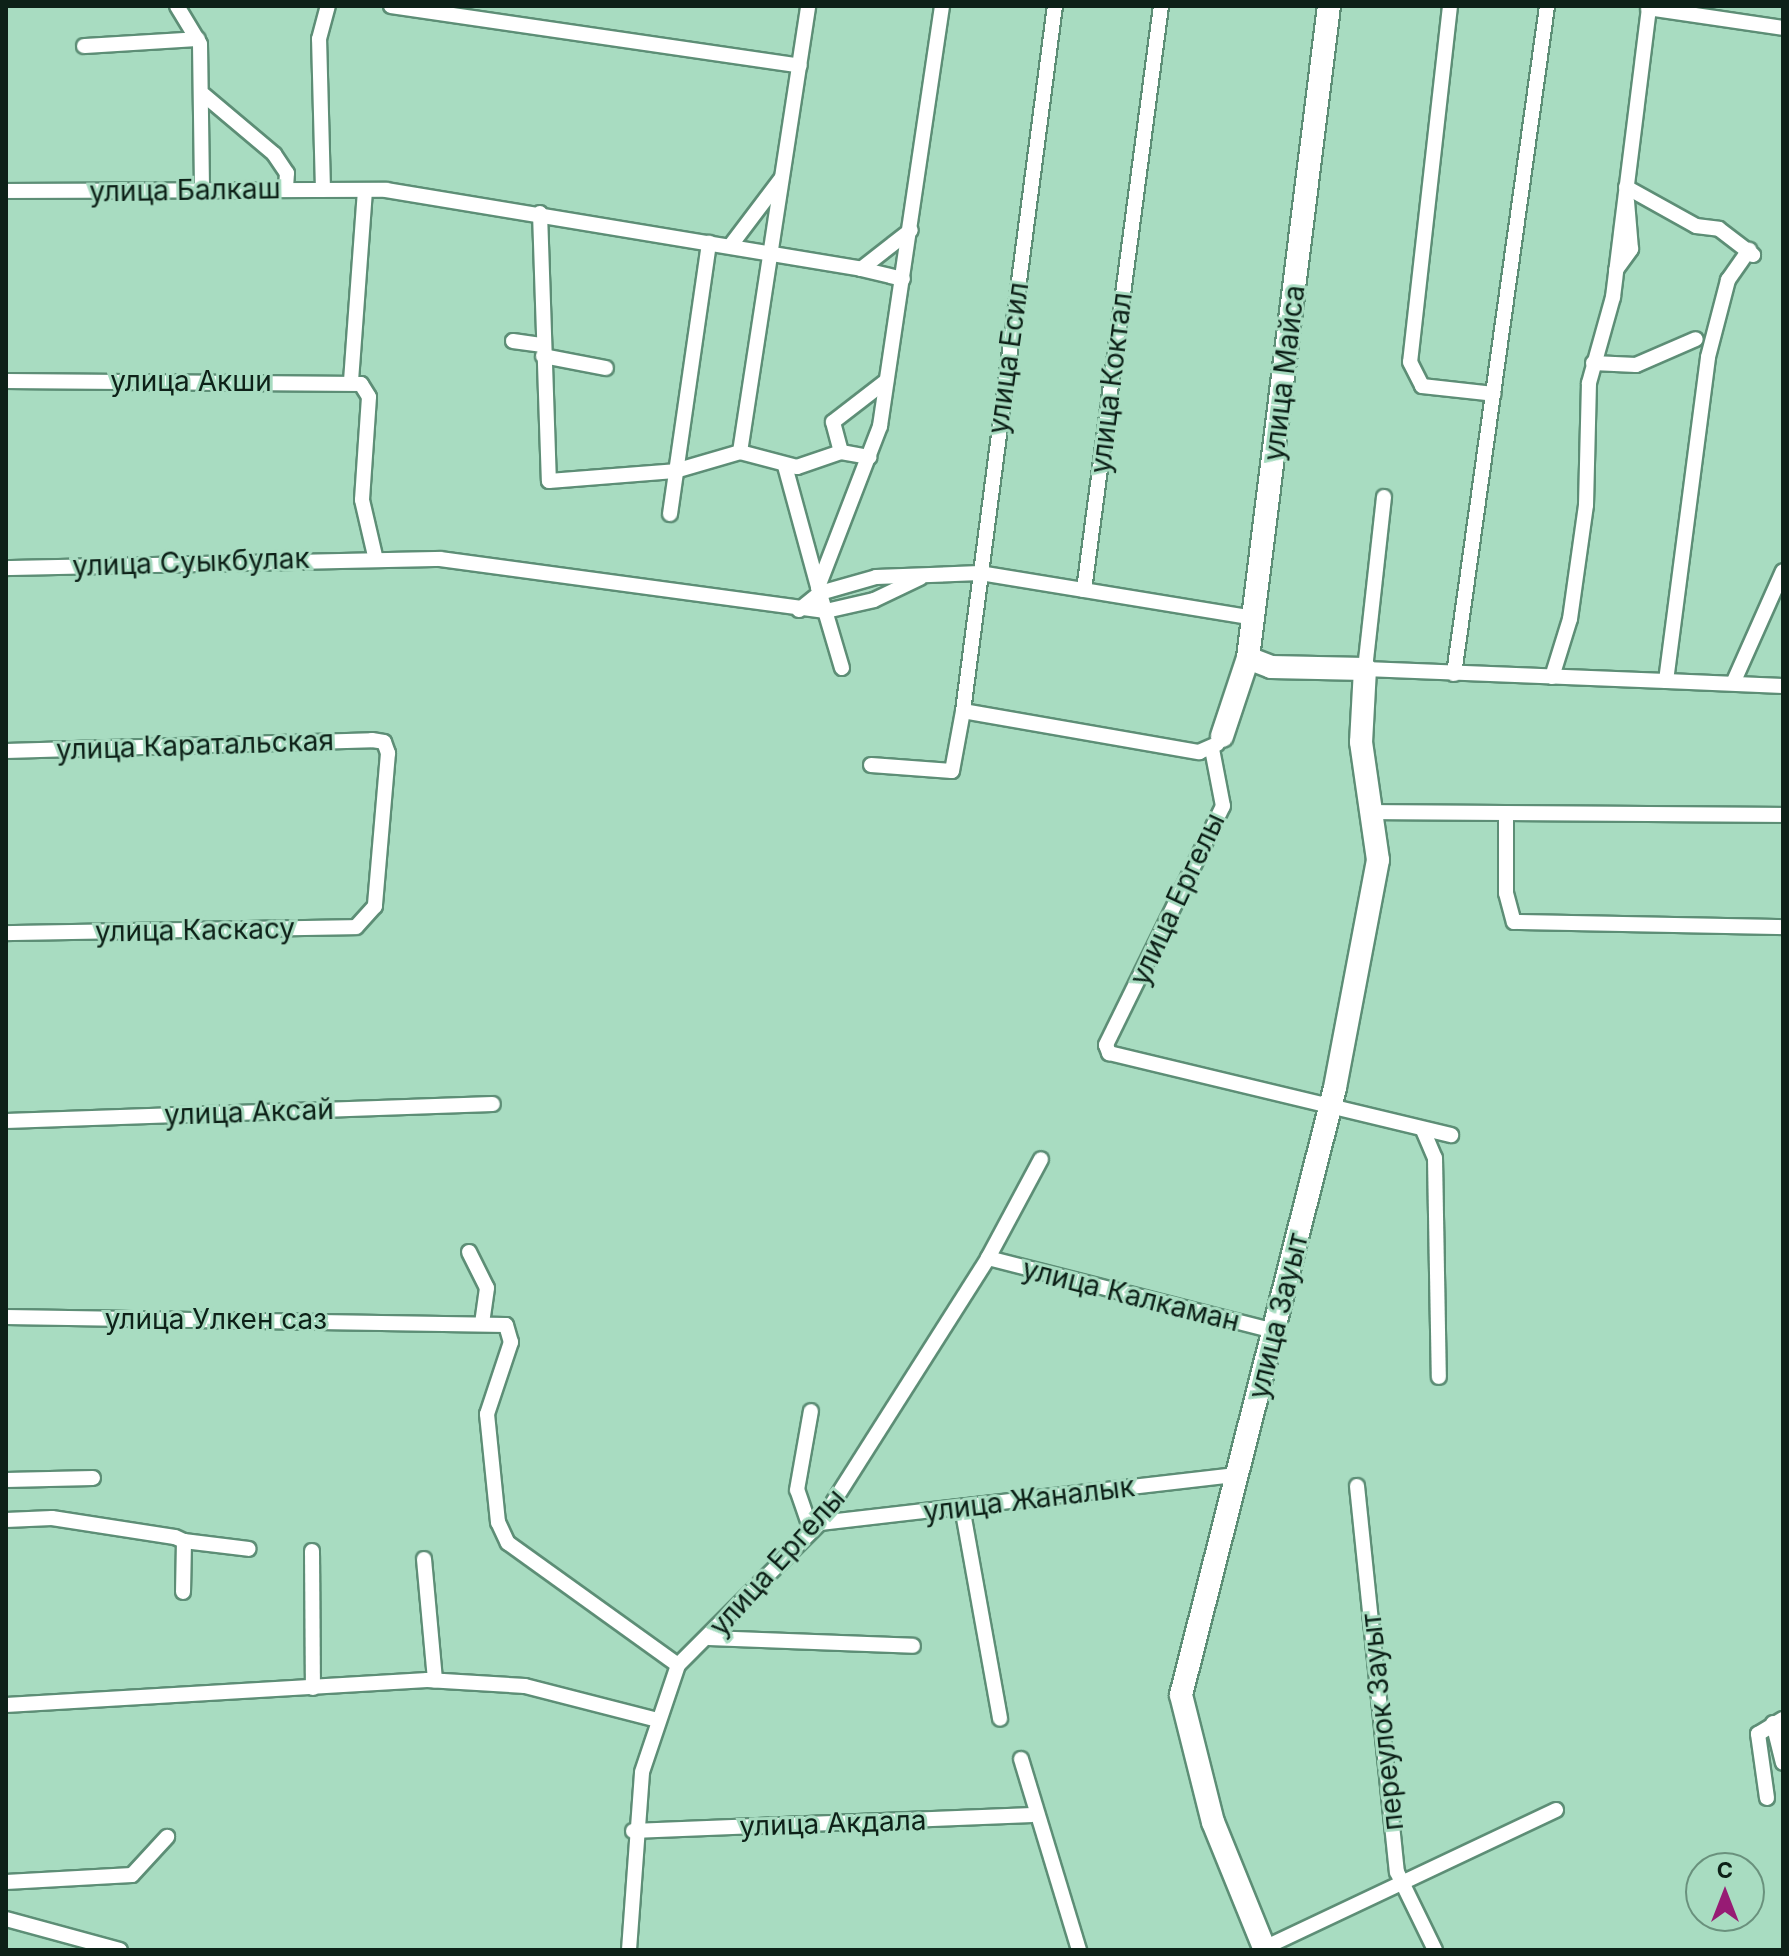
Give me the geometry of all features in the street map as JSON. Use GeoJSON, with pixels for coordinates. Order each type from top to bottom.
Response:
{"type":"FeatureCollection","features":[{"type":"Feature","properties":{"kind":"street"},"geometry":{"type":"LineString","coordinates":[[177,6],[198,39],[204,95],[202,191]]}},
{"type":"Feature","properties":{"kind":"street"},"geometry":{"type":"LineString","coordinates":[[320,6],[323,190]]}},
{"type":"Feature","properties":{"kind":"street"},"geometry":{"type":"LineString","coordinates":[[320,24],[328,6]]}},
{"type":"Feature","properties":{"kind":"street"},"geometry":{"type":"LineString","coordinates":[[391,6],[488,11],[800,66]]}},
{"type":"Feature","properties":{"kind":"street"},"geometry":{"type":"LineString","coordinates":[[740,452],[808,6]]}},
{"type":"Feature","properties":{"kind":"street"},"geometry":{"type":"LineString","coordinates":[[799,610],[819,590],[870,457],[911,230],[942,6]]}},
{"type":"Feature","properties":{"kind":"street","name":"улица Есил"},"geometry":{"type":"LineString","coordinates":[[871,765],[952,771],[963,711],[1055,6]]}},
{"type":"Feature","properties":{"kind":"street","name":"улица Коктал"},"geometry":{"type":"LineString","coordinates":[[1084,590],[1161,6]]}},
{"type":"Feature","properties":{"kind":"street","name":"улица Майса"},"geometry":{"type":"LineString","coordinates":[[1217,742],[1248,658],[1329,6]]}},
{"type":"Feature","properties":{"kind":"street"},"geometry":{"type":"LineString","coordinates":[[1450,6],[1410,362],[1422,386],[1494,394]]}},
{"type":"Feature","properties":{"kind":"street"},"geometry":{"type":"LineString","coordinates":[[1454,674],[1547,6]]}},
{"type":"Feature","properties":{"kind":"street"},"geometry":{"type":"LineString","coordinates":[[1552,677],[1567,639],[1586,505],[1593,363],[1609,321],[1649,7],[1783,28]]}},
{"type":"Feature","properties":{"kind":"street"},"geometry":{"type":"LineString","coordinates":[[84,46],[198,39]]}},
{"type":"Feature","properties":{"kind":"street"},"geometry":{"type":"LineString","coordinates":[[204,95],[274,154],[287,173],[286,189]]}},
{"type":"Feature","properties":{"kind":"street"},"geometry":{"type":"LineString","coordinates":[[731,245],[783,175]]}},
{"type":"Feature","properties":{"kind":"street","name":"улица Балкаш"},"geometry":{"type":"LineString","coordinates":[[6,191],[286,189],[365,192],[540,213],[771,251],[903,279]]}},
{"type":"Feature","properties":{"kind":"street"},"geometry":{"type":"LineString","coordinates":[[365,192],[351,381],[369,397],[362,500],[375,556]]}},
{"type":"Feature","properties":{"kind":"street"},"geometry":{"type":"LineString","coordinates":[[1625,192],[1751,253],[1728,280],[1708,357],[1666,681]]}},
{"type":"Feature","properties":{"kind":"street"},"geometry":{"type":"LineString","coordinates":[[540,213],[549,481],[675,471],[740,452],[785,466],[841,452],[870,457]]}},
{"type":"Feature","properties":{"kind":"street"},"geometry":{"type":"LineString","coordinates":[[861,269],[911,230]]}},
{"type":"Feature","properties":{"kind":"street"},"geometry":{"type":"LineString","coordinates":[[670,514],[709,243]]}},
{"type":"Feature","properties":{"kind":"street"},"geometry":{"type":"LineString","coordinates":[[1593,363],[1636,365],[1696,339]]}},
{"type":"Feature","properties":{"kind":"street"},"geometry":{"type":"LineString","coordinates":[[513,341],[606,368]]}},
{"type":"Feature","properties":{"kind":"street","name":"улица Акши"},"geometry":{"type":"LineString","coordinates":[[6,381],[351,381]]}},
{"type":"Feature","properties":{"kind":"street"},"geometry":{"type":"LineString","coordinates":[[841,452],[833,422],[886,381]]}},
{"type":"Feature","properties":{"kind":"street"},"geometry":{"type":"LineString","coordinates":[[785,466],[842,668]]}},
{"type":"Feature","properties":{"kind":"street"},"geometry":{"type":"LineString","coordinates":[[1365,669],[1384,497]]}},
{"type":"Feature","properties":{"kind":"street","name":"улица Суыкбулак"},"geometry":{"type":"LineString","coordinates":[[6,568],[375,556],[510,565],[799,610],[826,611]]}},
{"type":"Feature","properties":{"kind":"street"},"geometry":{"type":"LineString","coordinates":[[1734,681],[1783,571]]}},
{"type":"Feature","properties":{"kind":"street"},"geometry":{"type":"LineString","coordinates":[[819,590],[876,577],[920,578],[980,573],[1254,618]]}},
{"type":"Feature","properties":{"kind":"street"},"geometry":{"type":"LineString","coordinates":[[826,611],[920,578]]}},
{"type":"Feature","properties":{"kind":"street"},"geometry":{"type":"LineString","coordinates":[[1248,658],[1271,667],[1734,681],[1783,686]]}},
{"type":"Feature","properties":{"kind":"street","name":"улица Зауыт"},"geometry":{"type":"LineString","coordinates":[[1265,1949],[1213,1822],[1181,1695],[1330,1111],[1374,902],[1378,860],[1361,742],[1365,669]]}},
{"type":"Feature","properties":{"kind":"street"},"geometry":{"type":"LineString","coordinates":[[963,711],[1217,742]]}},
{"type":"Feature","properties":{"kind":"street","name":"улица Каратальская"},"geometry":{"type":"LineString","coordinates":[[6,751],[384,742],[375,906]]}},
{"type":"Feature","properties":{"kind":"street","name":"улица Ергелы"},"geometry":{"type":"LineString","coordinates":[[1217,742],[1223,806],[1106,1045],[1119,1059],[1330,1111]]}},
{"type":"Feature","properties":{"kind":"street"},"geometry":{"type":"LineString","coordinates":[[1370,812],[1783,815]]}},
{"type":"Feature","properties":{"kind":"street"},"geometry":{"type":"LineString","coordinates":[[1506,814],[1506,893],[1514,922],[1783,927]]}},
{"type":"Feature","properties":{"kind":"street","name":"улица Каскасу"},"geometry":{"type":"LineString","coordinates":[[6,933],[356,927],[375,906]]}},
{"type":"Feature","properties":{"kind":"street","name":"улица Аксай"},"geometry":{"type":"LineString","coordinates":[[6,1121],[493,1104]]}},
{"type":"Feature","properties":{"kind":"street"},"geometry":{"type":"LineString","coordinates":[[1330,1111],[1451,1135]]}},
{"type":"Feature","properties":{"kind":"street"},"geometry":{"type":"LineString","coordinates":[[1423,1130],[1435,1158],[1439,1377]]}},
{"type":"Feature","properties":{"kind":"street","name":"улица Ергелы"},"geometry":{"type":"LineString","coordinates":[[629,1950],[633,1831],[657,1720],[678,1665],[709,1638],[815,1525],[988,1258],[1041,1159]]}},
{"type":"Feature","properties":{"kind":"street"},"geometry":{"type":"LineString","coordinates":[[469,1252],[487,1288],[482,1324],[506,1325],[511,1342],[487,1414],[498,1522],[508,1543],[678,1665]]}},
{"type":"Feature","properties":{"kind":"street","name":"улица Калкаман"},"geometry":{"type":"LineString","coordinates":[[988,1258],[1274,1331]]}},
{"type":"Feature","properties":{"kind":"street","name":"улица Улкен саз"},"geometry":{"type":"LineString","coordinates":[[6,1317],[427,1320],[482,1324]]}},
{"type":"Feature","properties":{"kind":"street"},"geometry":{"type":"LineString","coordinates":[[811,1411],[797,1490],[815,1525]]}},
{"type":"Feature","properties":{"kind":"street","name":"улица Жаналык"},"geometry":{"type":"LineString","coordinates":[[815,1525],[1238,1475]]}},
{"type":"Feature","properties":{"kind":"street"},"geometry":{"type":"LineString","coordinates":[[6,1480],[93,1478]]}},
{"type":"Feature","properties":{"kind":"street","name":"переулок Зауыт"},"geometry":{"type":"LineString","coordinates":[[1357,1486],[1401,1881],[1435,1950]]}},
{"type":"Feature","properties":{"kind":"street"},"geometry":{"type":"LineString","coordinates":[[962,1507],[1000,1719]]}},
{"type":"Feature","properties":{"kind":"street"},"geometry":{"type":"LineString","coordinates":[[6,1520],[52,1518],[249,1549]]}},
{"type":"Feature","properties":{"kind":"street"},"geometry":{"type":"LineString","coordinates":[[183,1592],[184,1541]]}},
{"type":"Feature","properties":{"kind":"street"},"geometry":{"type":"LineString","coordinates":[[312,1551],[313,1688]]}},
{"type":"Feature","properties":{"kind":"street"},"geometry":{"type":"LineString","coordinates":[[424,1559],[435,1681]]}},
{"type":"Feature","properties":{"kind":"street"},"geometry":{"type":"LineString","coordinates":[[709,1638],[913,1646]]}},
{"type":"Feature","properties":{"kind":"street"},"geometry":{"type":"LineString","coordinates":[[6,1705],[435,1681],[525,1686],[657,1720]]}},
{"type":"Feature","properties":{"kind":"street"},"geometry":{"type":"LineString","coordinates":[[1767,1798],[1755,1752],[1758,1734],[1778,1721],[1783,1763]]}},
{"type":"Feature","properties":{"kind":"street"},"geometry":{"type":"LineString","coordinates":[[1021,1759],[1032,1815],[1079,1950]]}},
{"type":"Feature","properties":{"kind":"street"},"geometry":{"type":"LineString","coordinates":[[1265,1949],[1401,1881],[1556,1810]]}},
{"type":"Feature","properties":{"kind":"street","name":"улица Акдала"},"geometry":{"type":"LineString","coordinates":[[633,1831],[1032,1815]]}},
{"type":"Feature","properties":{"kind":"street"},"geometry":{"type":"LineString","coordinates":[[6,1882],[142,1872],[149,1850],[167,1837]]}},
{"type":"Feature","properties":{"kind":"street"},"geometry":{"type":"LineString","coordinates":[[6,1919],[120,1950]]}}]}
